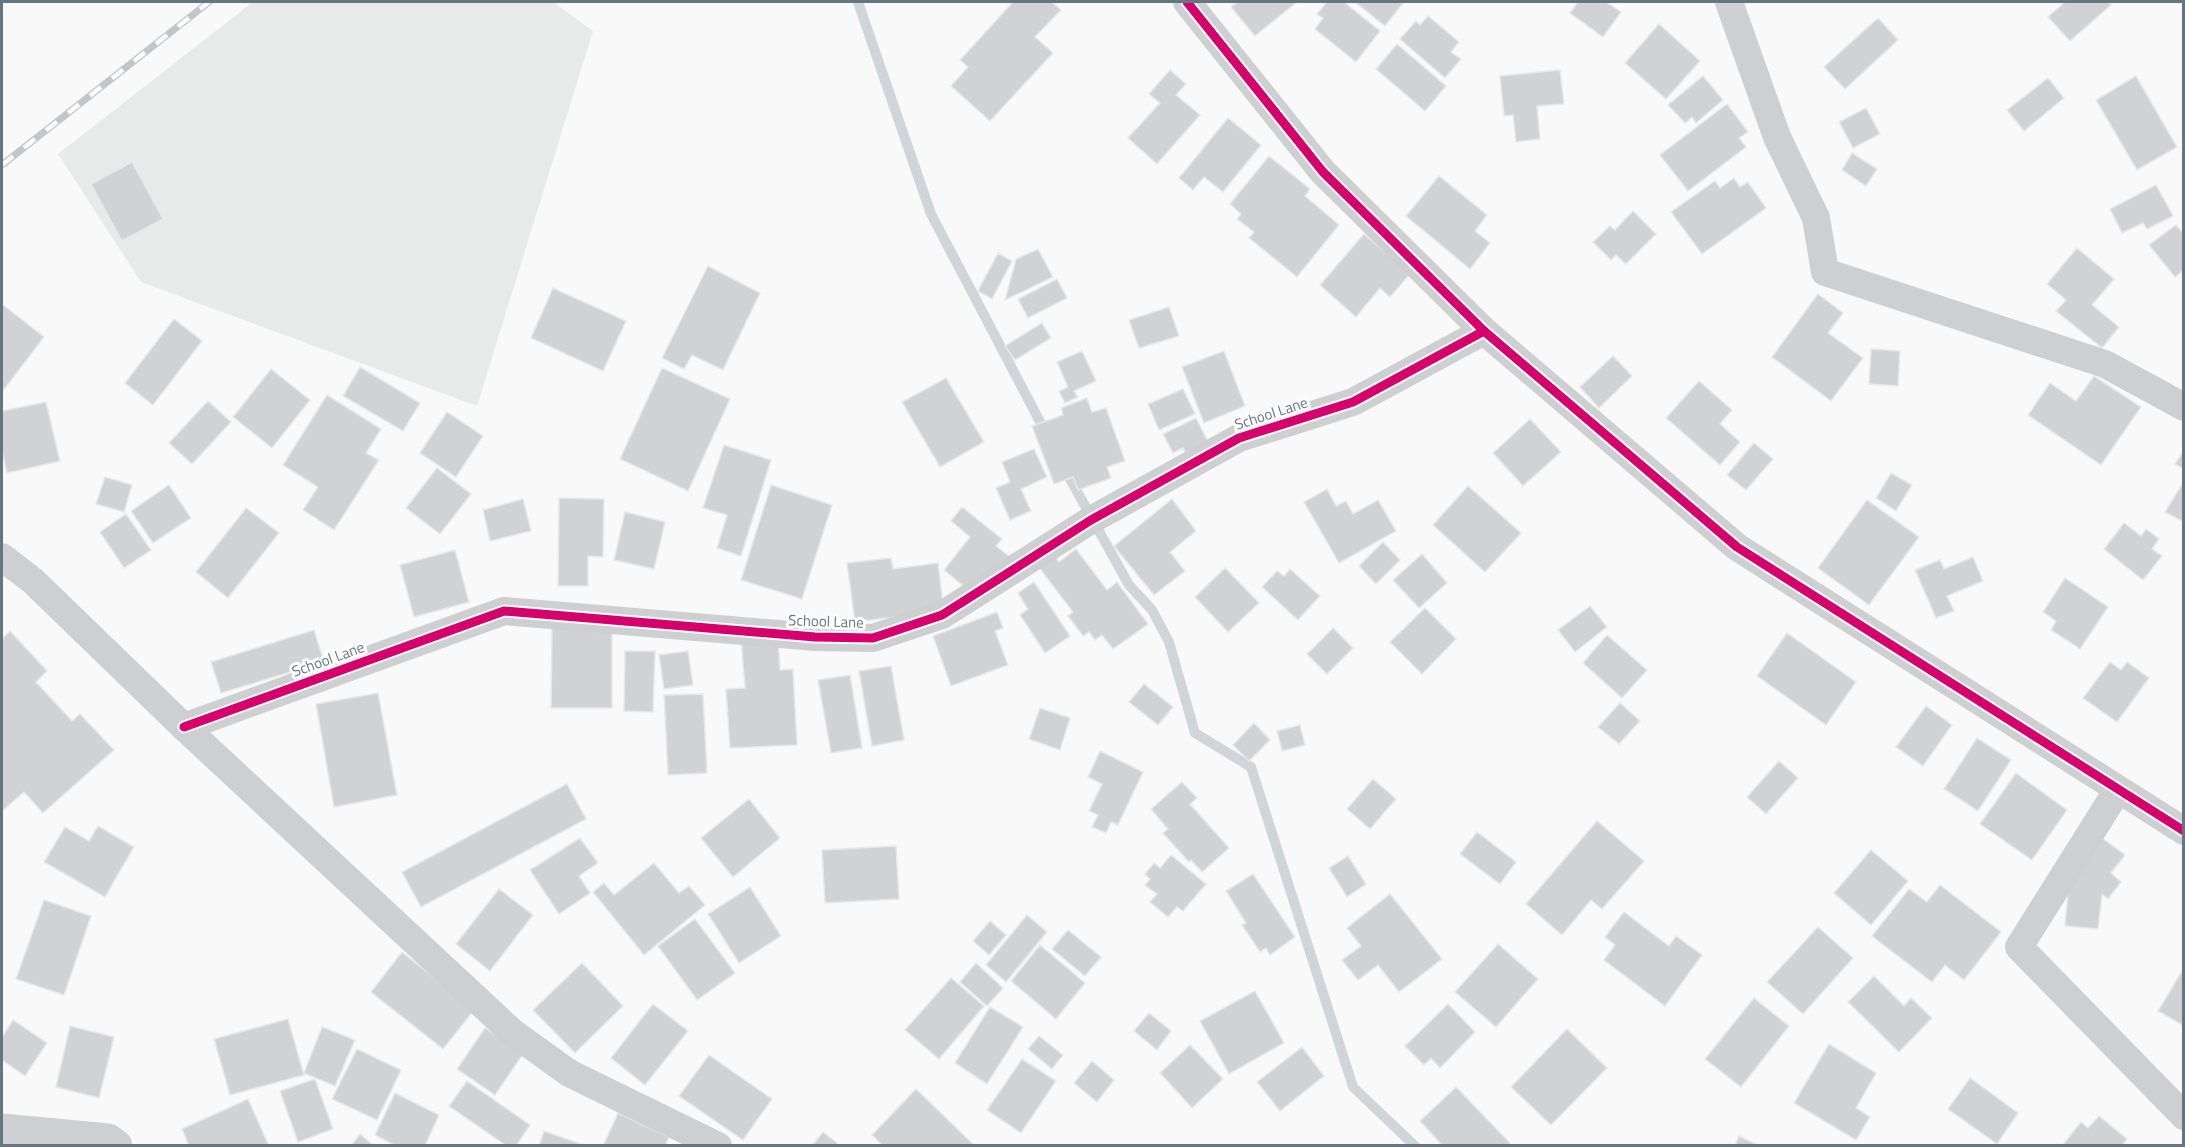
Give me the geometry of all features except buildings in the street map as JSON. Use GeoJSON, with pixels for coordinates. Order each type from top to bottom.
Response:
{"type":"FeatureCollection","features":[{"type":"Feature","properties":{"kind":"street"},"geometry":{"type":"LineString","coordinates":[[1187,2],[1323,172],[1484,331],[1737,547],[2116,791],[2184,831]]}},
{"type":"Feature","properties":{"kind":"street"},"geometry":{"type":"LineString","coordinates":[[1729,2],[1777,137],[1816,218],[1825,272],[2105,363],[2184,407]]}},
{"type":"Feature","properties":{"kind":"street","name":"School Lane"},"geometry":{"type":"LineString","coordinates":[[184,727],[504,611],[804,637],[873,638],[942,615],[1083,525],[1239,438],[1353,402],[1484,331]]}},
{"type":"Feature","properties":{"kind":"street"},"geometry":{"type":"LineString","coordinates":[[2,557],[33,581],[184,727],[512,1032],[569,1073],[718,1146]]}},
{"type":"Feature","properties":{"kind":"street"},"geometry":{"type":"LineString","coordinates":[[2116,791],[2019,947],[2184,1116]]}},
{"type":"Feature","properties":{"kind":"street"},"geometry":{"type":"LineString","coordinates":[[2,1130],[108,1140],[116,1146]]}},
{"type":"Feature","properties":{"kind":"shaded area"},"geometry":{"type":"Polygon","coordinates":[[[253,2],[553,2],[593,31],[477,406],[141,282],[58,154],[253,2]]]}},
{"type":"Feature","properties":{"kind":"waterway"},"geometry":{"type":"LineString","coordinates":[[858,2],[931,214],[1047,435]]}},
{"type":"Feature","properties":{"kind":"waterway"},"geometry":{"type":"LineString","coordinates":[[1064,468],[1129,585],[1152,610],[1169,642],[1195,733],[1251,767],[1353,1087],[1415,1146]]}},
{"type":"Feature","properties":{"kind":"railway"},"geometry":{"type":"LineString","coordinates":[[2,165],[209,2]]}},
{"type":"Feature","properties":{"kind":"cycle path"},"geometry":{"type":"LineString","coordinates":[[1187,2],[1323,172],[1484,331],[1737,547],[2184,831]]}},
{"type":"Feature","properties":{"kind":"cycle path"},"geometry":{"type":"LineString","coordinates":[[184,727],[504,611],[815,637],[873,638],[942,615],[1091,520],[1239,438],[1353,402],[1484,331]]}}]}
